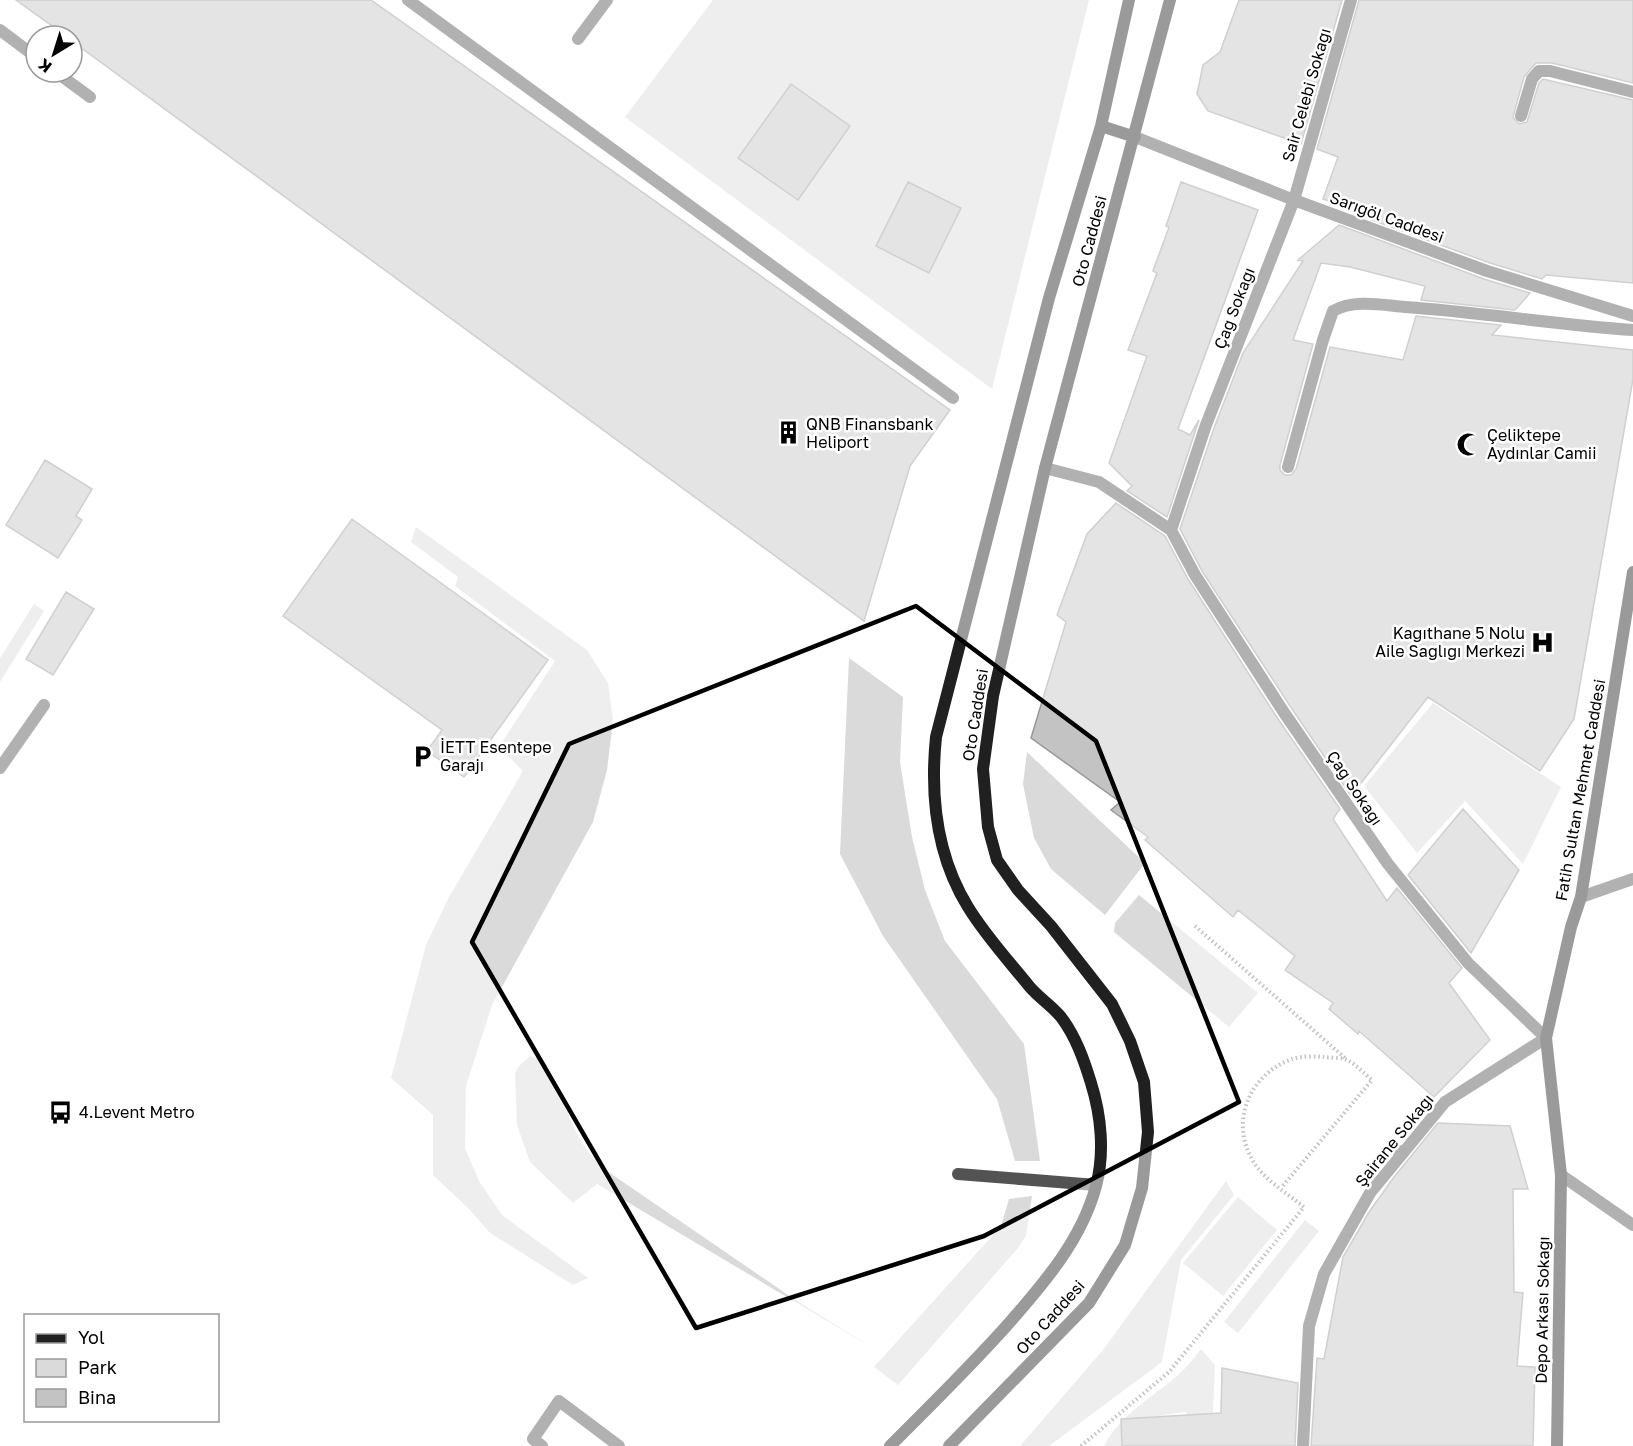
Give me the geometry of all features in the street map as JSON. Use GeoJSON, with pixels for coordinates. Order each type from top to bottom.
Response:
{"type":"FeatureCollection","features":[{"type":"Feature","properties":{"kind":"street"},"geometry":{"type":"LineString","coordinates":[[408,0],[953,398]]}},
{"type":"Feature","properties":{"kind":"street"},"geometry":{"type":"LineString","coordinates":[[578,39],[607,0]]}},
{"type":"Feature","properties":{"kind":"street"},"geometry":{"type":"LineString","coordinates":[[890,1446],[964,1372],[1042,1287],[1067,1249],[1088,1208],[1096,1185],[1100,1160],[1100,1121],[1081,1051],[1060,1017],[1031,988],[967,906],[945,860],[936,818],[932,772],[936,737],[1049,298],[1101,126],[1129,0]]}},
{"type":"Feature","properties":{"kind":"street","name":"Oto Caddesi"},"geometry":{"type":"LineString","coordinates":[[949,1446],[1089,1303],[1125,1245],[1142,1188],[1148,1132],[1144,1082],[1130,1041],[1112,1004],[1051,926],[1018,890],[997,860],[987,827],[983,769],[993,696],[1045,468],[1170,0]]}},
{"type":"Feature","properties":{"kind":"street","name":"Sair Celebi Sokağı"},"geometry":{"type":"LineString","coordinates":[[1294,200],[1351,0]]}},
{"type":"Feature","properties":{"kind":"street"},"geometry":{"type":"LineString","coordinates":[[0,30],[24,48]]}},
{"type":"Feature","properties":{"kind":"street"},"geometry":{"type":"LineString","coordinates":[[1521,116],[1532,79],[1539,71],[1550,71],[1633,92]]}},
{"type":"Feature","properties":{"kind":"street"},"geometry":{"type":"LineString","coordinates":[[72,84],[90,97]]}},
{"type":"Feature","properties":{"kind":"street"},"geometry":{"type":"LineString","coordinates":[[1101,126],[1135,137]]}},
{"type":"Feature","properties":{"kind":"street","name":"Sarıgöl Caddesi"},"geometry":{"type":"LineString","coordinates":[[1135,137],[1294,200],[1487,271],[1633,316]]}},
{"type":"Feature","properties":{"kind":"street","name":"Çağ Sokağı"},"geometry":{"type":"LineString","coordinates":[[1171,530],[1206,425],[1294,200]]}},
{"type":"Feature","properties":{"kind":"street"},"geometry":{"type":"LineString","coordinates":[[1288,467],[1323,340],[1333,311],[1343,305],[1367,304],[1432,309],[1633,330]]}},
{"type":"Feature","properties":{"kind":"street","name":"Çağ Sokağı"},"geometry":{"type":"LineString","coordinates":[[1045,468],[1099,482],[1171,530],[1196,575],[1283,711],[1388,864],[1468,963],[1545,1038]]}},
{"type":"Feature","properties":{"kind":"street","name":"Fatih Sultan Mehmet Caddesi"},"geometry":{"type":"LineString","coordinates":[[1561,1175],[1545,1038],[1571,927],[1581,897],[1633,572]]}},
{"type":"Feature","properties":{"kind":"street"},"geometry":{"type":"LineString","coordinates":[[0,768],[44,705]]}},
{"type":"Feature","properties":{"kind":"street"},"geometry":{"type":"LineString","coordinates":[[1581,897],[1633,879]]}},
{"type":"Feature","properties":{"kind":"street","name":"Şairane Sokağı"},"geometry":{"type":"LineString","coordinates":[[1303,1446],[1309,1326],[1324,1274],[1370,1193],[1377,1176],[1445,1102],[1545,1038]]}},
{"type":"Feature","properties":{"kind":"street"},"geometry":{"type":"LineString","coordinates":[[958,1174],[1096,1185]]}},
{"type":"Feature","properties":{"kind":"street"},"geometry":{"type":"LineString","coordinates":[[1561,1175],[1633,1225]]}},
{"type":"Feature","properties":{"kind":"street","name":"Depo Arkası Sokağı"},"geometry":{"type":"LineString","coordinates":[[1557,1446],[1561,1175]]}},
{"type":"Feature","properties":{"kind":"street"},"geometry":{"type":"LineString","coordinates":[[537,1443],[559,1401],[612,1444]]}},
{"type":"Feature","properties":{"kind":"path"},"geometry":{"type":"LineString","coordinates":[[1195,926],[1372,1080],[1281,1188]]}},
{"type":"Feature","properties":{"kind":"path"},"geometry":{"type":"LineString","coordinates":[[1080,1446],[1169,1372],[1304,1207],[1266,1177],[1253,1161],[1245,1143],[1242,1123],[1246,1102],[1256,1084],[1272,1068],[1294,1058],[1346,1059]]}},
{"type":"Feature","properties":{"kind":"highlighted area"},"geometry":{"type":"Polygon","coordinates":[[[916,606],[1096,741],[1239,1102],[984,1236],[696,1328],[472,942],[569,744],[916,606]]]}},
{"type":"Feature","properties":{"kind":"green space"},"geometry":{"type":"Polygon","coordinates":[[[713,0],[1089,0],[992,389],[625,117],[713,0]]]}},
{"type":"Feature","properties":{"kind":"green space"},"geometry":{"type":"Polygon","coordinates":[[[416,527],[587,650],[608,683],[613,720],[607,770],[593,822],[492,1005],[466,1086],[465,1148],[479,1181],[502,1215],[588,1278],[573,1285],[490,1233],[469,1209],[433,1175],[433,1115],[391,1078],[426,945],[449,897],[523,771],[499,747],[555,661],[455,586],[458,577],[411,542],[416,527]]]}},
{"type":"Feature","properties":{"kind":"green space"},"geometry":{"type":"Polygon","coordinates":[[[34,604],[44,611],[0,682],[0,658],[34,604]]]}},
{"type":"Feature","properties":{"kind":"green space"},"geometry":{"type":"Polygon","coordinates":[[[849,658],[903,697],[900,762],[912,837],[925,890],[945,941],[1024,1044],[1040,1161],[1015,1161],[997,1099],[883,936],[840,854],[849,658]]]}},
{"type":"Feature","properties":{"kind":"green space"},"geometry":{"type":"Polygon","coordinates":[[[1433,703],[1561,787],[1523,864],[1465,801],[1417,853],[1364,786],[1433,703]]]}},
{"type":"Feature","properties":{"kind":"green space"},"geometry":{"type":"Polygon","coordinates":[[[1027,752],[1145,863],[1105,915],[1051,869],[1034,838],[1023,784],[1027,752]]]}},
{"type":"Feature","properties":{"kind":"green space"},"geometry":{"type":"Polygon","coordinates":[[[1139,895],[1258,993],[1229,1027],[1114,932],[1115,923],[1139,895]]]}},
{"type":"Feature","properties":{"kind":"green space"},"geometry":{"type":"Polygon","coordinates":[[[530,1056],[543,1060],[580,1140],[607,1171],[794,1299],[876,1350],[597,1184],[573,1203],[530,1162],[517,1125],[515,1074],[518,1067],[530,1056]]]}},
{"type":"Feature","properties":{"kind":"green space"},"geometry":{"type":"Polygon","coordinates":[[[1226,1181],[1234,1195],[1181,1260],[1162,1362],[1049,1446],[1020,1446],[1103,1350],[1226,1181]]]}},
{"type":"Feature","properties":{"kind":"green space"},"geometry":{"type":"Polygon","coordinates":[[[1032,1196],[1026,1236],[1018,1248],[898,1385],[874,1367],[1001,1226],[1009,1199],[1032,1196]]]}},
{"type":"Feature","properties":{"kind":"green space"},"geometry":{"type":"Polygon","coordinates":[[[1238,1197],[1277,1230],[1223,1296],[1183,1263],[1238,1197]]]}},
{"type":"Feature","properties":{"kind":"green space"},"geometry":{"type":"Polygon","coordinates":[[[1305,1220],[1319,1231],[1238,1333],[1224,1322],[1305,1220]]]}},
{"type":"Feature","properties":{"kind":"green space"},"geometry":{"type":"Polygon","coordinates":[[[1201,1349],[1215,1365],[1212,1436],[1188,1427],[1186,1412],[1133,1419],[1128,1446],[1104,1446],[1118,1425],[1179,1374],[1201,1349]]]}},
{"type":"Feature","properties":{"kind":"building"},"geometry":{"type":"Polygon","coordinates":[[[16,0],[371,0],[950,410],[910,466],[864,621],[84,50],[84,24],[49,24],[16,0]]]}},
{"type":"Feature","properties":{"kind":"building"},"geometry":{"type":"Polygon","coordinates":[[[1239,0],[1342,0],[1301,144],[1208,111],[1197,94],[1203,65],[1220,52],[1239,0]]]}},
{"type":"Feature","properties":{"kind":"building"},"geometry":{"type":"Polygon","coordinates":[[[1359,0],[1633,0],[1633,83],[1552,63],[1536,63],[1524,77],[1513,117],[1519,124],[1527,122],[1539,83],[1543,79],[1633,100],[1633,283],[1546,275],[1542,279],[1490,263],[1353,213],[1356,210],[1323,199],[1338,157],[1317,149],[1359,0]]]}},
{"type":"Feature","properties":{"kind":"building"},"geometry":{"type":"Polygon","coordinates":[[[791,84],[850,126],[798,200],[738,158],[791,84]]]}},
{"type":"Feature","properties":{"kind":"building"},"geometry":{"type":"Polygon","coordinates":[[[908,182],[961,208],[929,273],[876,246],[908,182]]]}},
{"type":"Feature","properties":{"kind":"building"},"geometry":{"type":"Polygon","coordinates":[[[1181,182],[1258,210],[1178,429],[1190,435],[1199,420],[1167,517],[1127,491],[1132,486],[1109,463],[1147,356],[1128,350],[1157,273],[1153,271],[1169,227],[1166,226],[1181,182]]]}},
{"type":"Feature","properties":{"kind":"building"},"geometry":{"type":"Polygon","coordinates":[[[1339,225],[1484,279],[1530,293],[1515,310],[1421,300],[1425,286],[1350,267],[1321,263],[1293,340],[1313,344],[1280,465],[1280,470],[1285,475],[1291,475],[1296,469],[1330,347],[1403,360],[1416,316],[1501,325],[1492,335],[1633,350],[1633,379],[1574,719],[1540,771],[1428,697],[1351,796],[1202,571],[1180,529],[1214,428],[1243,353],[1303,261],[1298,260],[1339,225]]]}},
{"type":"Feature","properties":{"kind":"building"},"geometry":{"type":"Polygon","coordinates":[[[45,460],[92,489],[76,516],[82,520],[58,558],[6,525],[45,460]]]}},
{"type":"Feature","properties":{"kind":"building"},"geometry":{"type":"Polygon","coordinates":[[[1116,503],[1165,536],[1188,579],[1276,716],[1340,809],[1333,819],[1387,901],[1397,888],[1462,968],[1449,983],[1490,1040],[1434,1097],[1359,1031],[1358,1034],[1329,1009],[1333,1003],[1285,970],[1295,956],[1238,910],[1233,917],[1145,840],[1148,837],[1111,810],[1120,802],[1031,738],[1066,622],[1057,615],[1087,534],[1116,503]]]}},
{"type":"Feature","properties":{"kind":"building"},"geometry":{"type":"Polygon","coordinates":[[[352,519],[548,660],[464,777],[427,751],[442,730],[283,616],[352,519]]]}},
{"type":"Feature","properties":{"kind":"building"},"geometry":{"type":"Polygon","coordinates":[[[66,592],[94,609],[53,675],[26,659],[66,592]]]}},
{"type":"Feature","properties":{"kind":"building"},"geometry":{"type":"Polygon","coordinates":[[[1463,809],[1519,870],[1471,953],[1408,875],[1463,809]]]}},
{"type":"Feature","properties":{"kind":"building"},"geometry":{"type":"Polygon","coordinates":[[[1438,1123],[1510,1126],[1528,1189],[1513,1189],[1514,1292],[1523,1293],[1517,1366],[1535,1367],[1533,1446],[1311,1446],[1317,1358],[1324,1359],[1343,1257],[1369,1212],[1438,1123]]]}},
{"type":"Feature","properties":{"kind":"building"},"geometry":{"type":"Polygon","coordinates":[[[1222,1368],[1298,1383],[1295,1446],[1122,1446],[1121,1419],[1221,1413],[1222,1368]]]}},
{"type":"Feature","properties":{"kind":"place","name":"QNB Finansbank Heliport"},"geometry":{"type":"Point","coordinates":[788,433]}},
{"type":"Feature","properties":{"kind":"place","name":"Çeliktepe Aydınlar Camii"},"geometry":{"type":"Point","coordinates":[1469,444]}},
{"type":"Feature","properties":{"kind":"place","name":"Kağıthane 5 Nolu Aile Sağlığı Merkezi"},"geometry":{"type":"Point","coordinates":[1543,642]}},
{"type":"Feature","properties":{"kind":"place","name":"İETT Esentepe Garajı"},"geometry":{"type":"Point","coordinates":[422,756]}},
{"type":"Feature","properties":{"kind":"place","name":"4.Levent Metro"},"geometry":{"type":"Point","coordinates":[61,1112]}}]}
